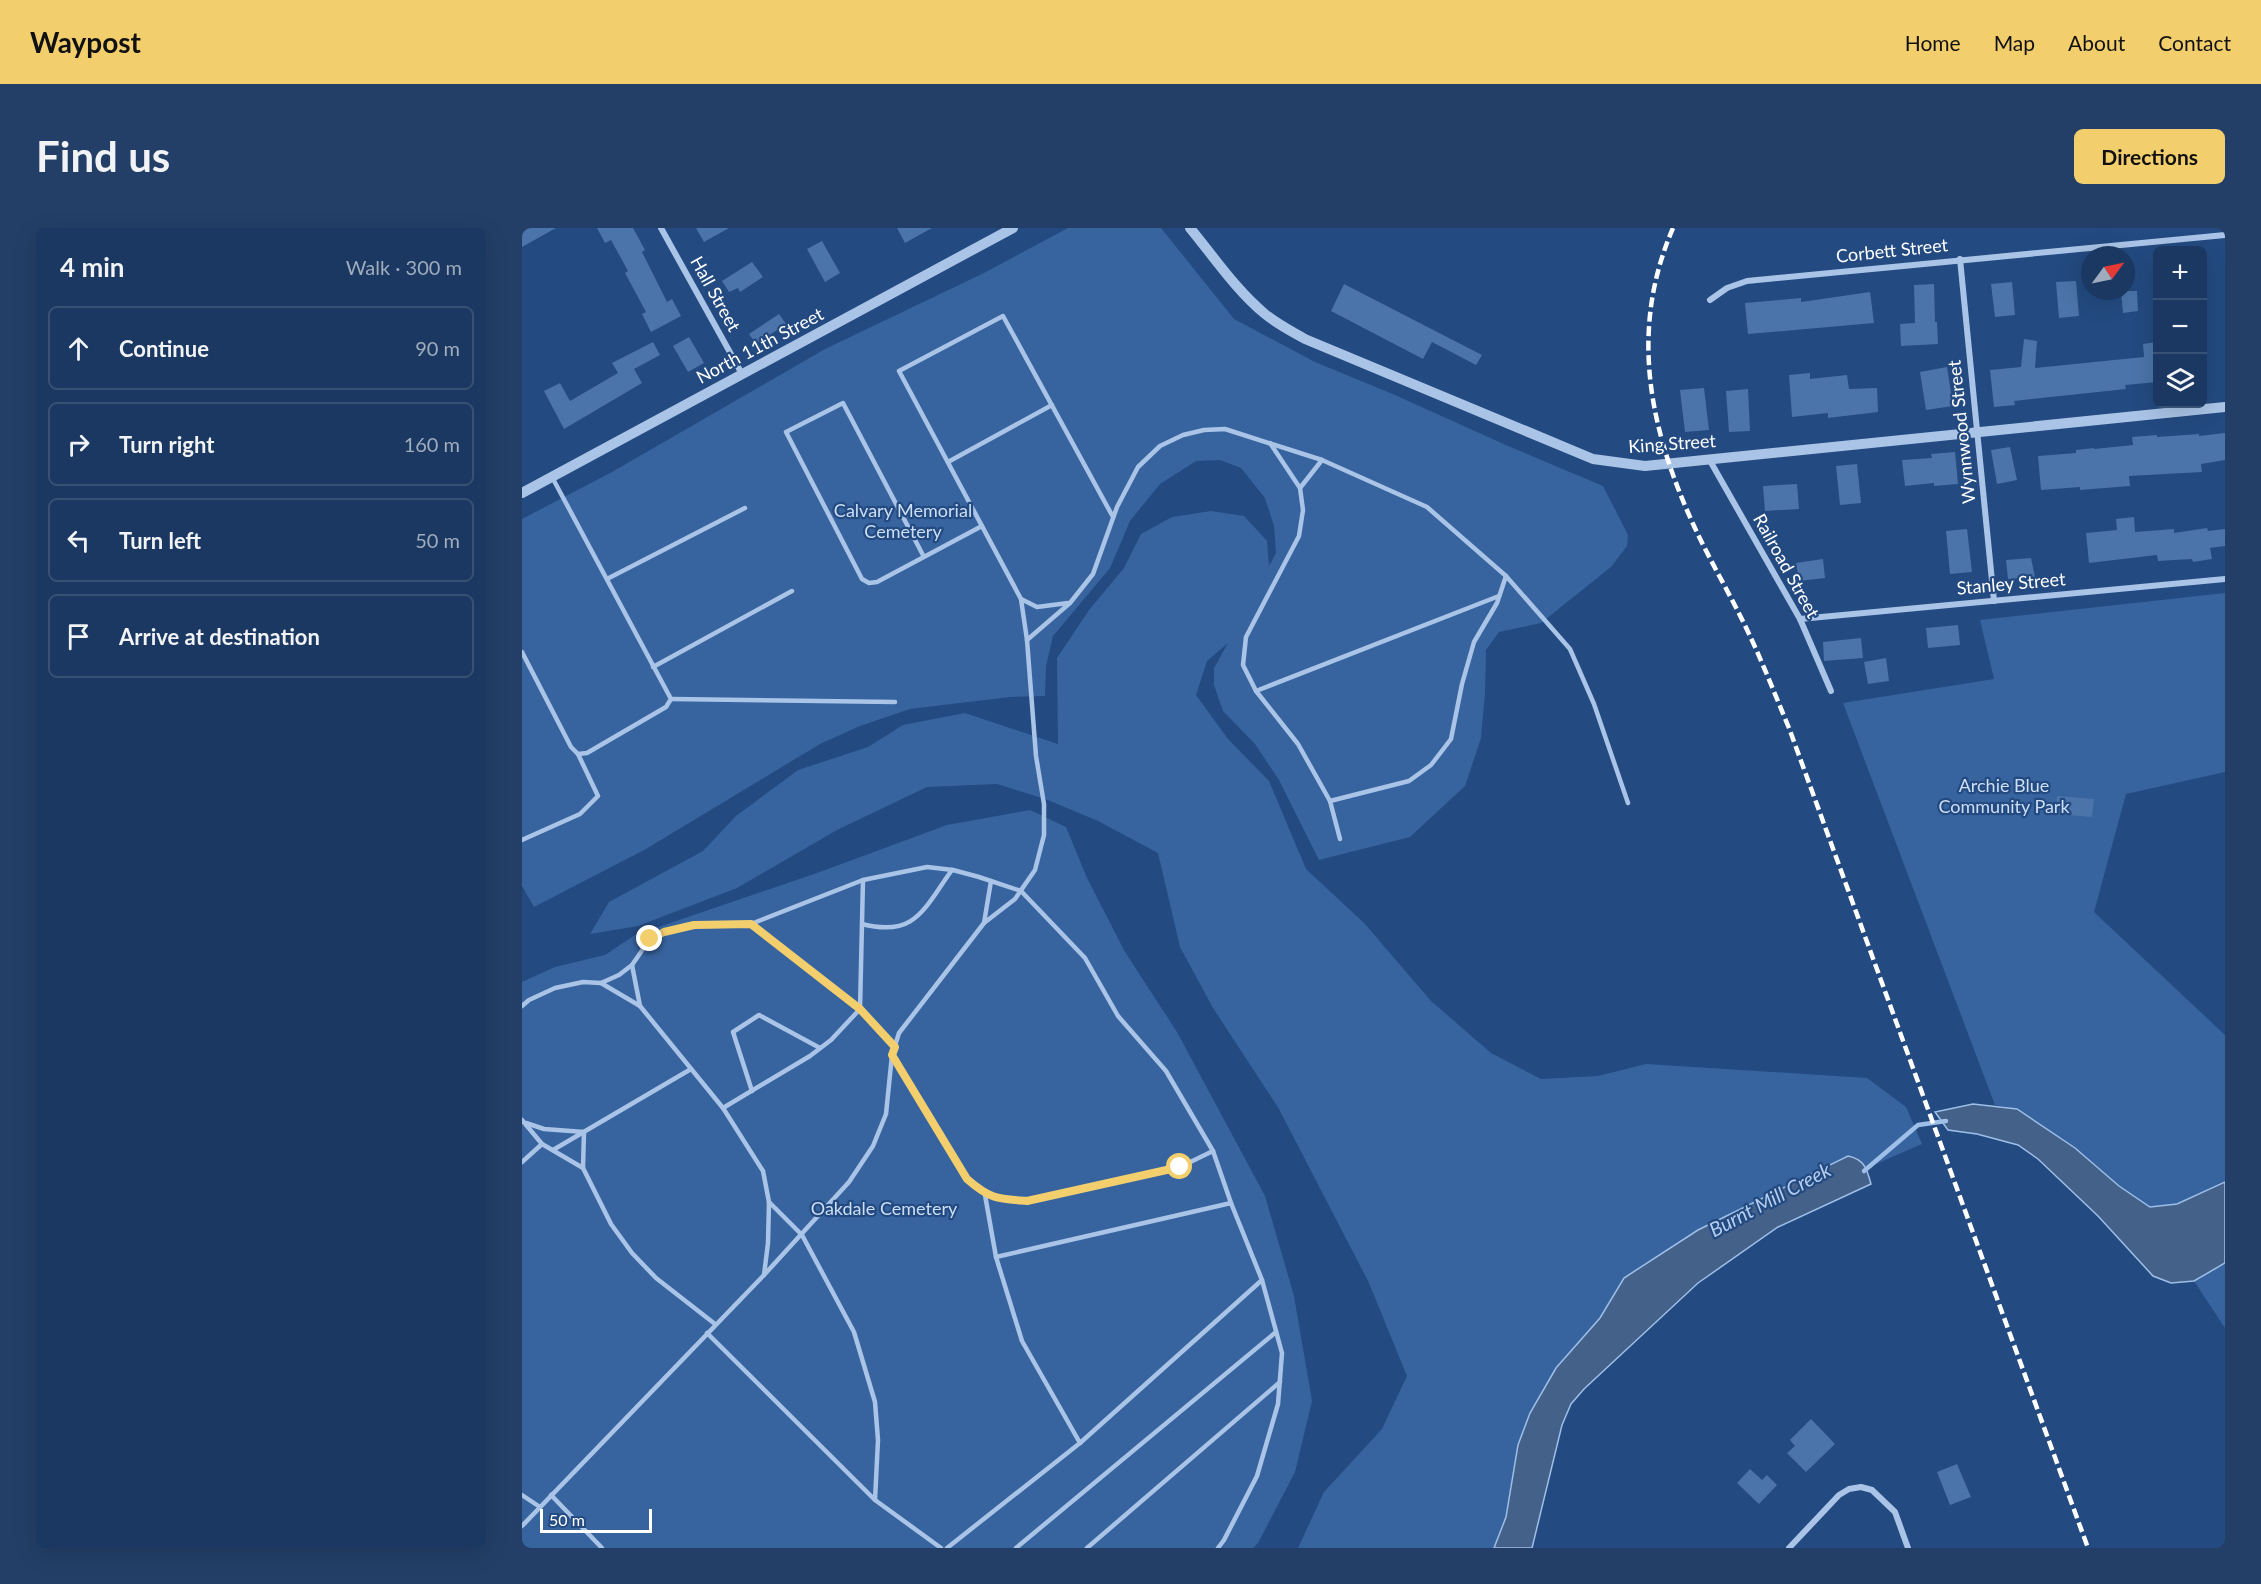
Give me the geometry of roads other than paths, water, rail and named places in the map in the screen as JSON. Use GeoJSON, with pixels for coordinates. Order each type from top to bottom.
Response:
{"type":"FeatureCollection","features":[{"type":"Feature","properties":{"kind":"street","name":"Hall Street"},"geometry":{"type":"LineString","coordinates":[[661,228],[742,374]]}},
{"type":"Feature","properties":{"kind":"street","name":"North 11th Street"},"geometry":{"type":"LineString","coordinates":[[522,493],[1013,228]]}},
{"type":"Feature","properties":{"kind":"street","name":"King Street"},"geometry":{"type":"LineString","coordinates":[[1190,228],[1235,283],[1263,313],[1281,326],[1305,339],[1593,459],[1645,466],[2225,407]]}},
{"type":"Feature","properties":{"kind":"street","name":"Corbett Street"},"geometry":{"type":"LineString","coordinates":[[1710,300],[1727,288],[1747,281],[2225,235]]}},
{"type":"Feature","properties":{"kind":"street","name":"Wynnwood Street"},"geometry":{"type":"LineString","coordinates":[[1960,259],[1994,601]]}},
{"type":"Feature","properties":{"kind":"street","name":"Railroad Street"},"geometry":{"type":"LineString","coordinates":[[1709,459],[1800,619],[1831,691]]}},
{"type":"Feature","properties":{"kind":"street","name":"Stanley Street"},"geometry":{"type":"LineString","coordinates":[[1800,619],[2225,579]]}},
{"type":"Feature","properties":{"kind":"street"},"geometry":{"type":"LineString","coordinates":[[1788,1548],[1839,1495],[1850,1489],[1861,1487],[1872,1490],[1895,1512],[1908,1548]]}},
{"type":"Feature","properties":{"kind":"lane"},"geometry":{"type":"LineString","coordinates":[[522,1526],[764,1275],[849,1182],[873,1146],[886,1114],[892,1055],[899,1033],[984,923],[1015,899],[1035,870],[1044,835],[1043,790],[1036,756],[1027,640],[1021,599],[899,371],[1003,316],[1113,517]]}},
{"type":"Feature","properties":{"kind":"lane"},"geometry":{"type":"LineString","coordinates":[[924,557],[843,403],[786,432],[862,579],[869,583],[877,582],[924,557],[982,526]]}},
{"type":"Feature","properties":{"kind":"lane"},"geometry":{"type":"LineString","coordinates":[[948,462],[1052,405]]}},
{"type":"Feature","properties":{"kind":"lane"},"geometry":{"type":"LineString","coordinates":[[1027,640],[1070,603],[1093,574],[1113,517],[1138,467],[1160,446],[1183,435],[1204,430],[1226,429],[1322,460],[1426,507],[1506,576],[1570,649],[1594,704],[1628,803]]}},
{"type":"Feature","properties":{"kind":"lane"},"geometry":{"type":"LineString","coordinates":[[1270,443],[1300,488],[1303,510],[1299,536],[1246,637],[1243,665],[1256,691],[1298,744],[1330,801],[1340,839]]}},
{"type":"Feature","properties":{"kind":"lane"},"geometry":{"type":"LineString","coordinates":[[1300,488],[1322,460]]}},
{"type":"Feature","properties":{"kind":"lane"},"geometry":{"type":"LineString","coordinates":[[552,477],[670,699]]}},
{"type":"Feature","properties":{"kind":"lane"},"geometry":{"type":"LineString","coordinates":[[607,579],[745,508]]}},
{"type":"Feature","properties":{"kind":"lane"},"geometry":{"type":"LineString","coordinates":[[1330,801],[1409,781],[1431,765],[1451,739],[1462,684],[1474,642],[1500,596],[1506,576]]}},
{"type":"Feature","properties":{"kind":"lane"},"geometry":{"type":"LineString","coordinates":[[653,667],[792,591]]}},
{"type":"Feature","properties":{"kind":"lane"},"geometry":{"type":"LineString","coordinates":[[1256,691],[1500,596]]}},
{"type":"Feature","properties":{"kind":"lane"},"geometry":{"type":"LineString","coordinates":[[1021,599],[1037,607],[1070,603]]}},
{"type":"Feature","properties":{"kind":"lane"},"geometry":{"type":"LineString","coordinates":[[522,652],[571,747],[578,754],[598,796],[580,814],[522,840]]}},
{"type":"Feature","properties":{"kind":"lane"},"geometry":{"type":"LineString","coordinates":[[578,754],[587,753],[666,707],[670,699]]}},
{"type":"Feature","properties":{"kind":"lane"},"geometry":{"type":"LineString","coordinates":[[670,699],[895,702]]}},
{"type":"Feature","properties":{"kind":"lane"},"geometry":{"type":"LineString","coordinates":[[522,1006],[529,1000],[555,988],[583,982],[601,983],[619,975],[632,965],[650,939],[664,932],[694,925],[751,924],[863,880],[927,867],[953,870],[1021,891],[1085,958],[1118,1016],[1166,1071],[1213,1151],[1262,1280],[1282,1353],[1278,1404],[1257,1476],[1218,1548]]}},
{"type":"Feature","properties":{"kind":"lane"},"geometry":{"type":"LineString","coordinates":[[862,924],[880,929],[894,929],[915,919],[953,870]]}},
{"type":"Feature","properties":{"kind":"lane"},"geometry":{"type":"LineString","coordinates":[[723,1108],[820,1048],[860,1009],[863,880]]}},
{"type":"Feature","properties":{"kind":"lane"},"geometry":{"type":"LineString","coordinates":[[984,923],[991,881]]}},
{"type":"Feature","properties":{"kind":"lane"},"geometry":{"type":"LineString","coordinates":[[751,924],[860,1009],[895,1047]]}},
{"type":"Feature","properties":{"kind":"lane"},"geometry":{"type":"LineString","coordinates":[[632,965],[640,1006]]}},
{"type":"Feature","properties":{"kind":"lane"},"geometry":{"type":"LineString","coordinates":[[601,983],[640,1006],[723,1108],[763,1171],[769,1202],[764,1275]]}},
{"type":"Feature","properties":{"kind":"lane"},"geometry":{"type":"LineString","coordinates":[[752,1091],[733,1032],[759,1015],[820,1048]]}},
{"type":"Feature","properties":{"kind":"lane"},"geometry":{"type":"LineString","coordinates":[[892,1055],[967,1179],[985,1195],[1027,1201],[1180,1167],[1213,1151]]}},
{"type":"Feature","properties":{"kind":"lane"},"geometry":{"type":"LineString","coordinates":[[553,1150],[691,1069]]}},
{"type":"Feature","properties":{"kind":"lane"},"geometry":{"type":"LineString","coordinates":[[523,1122],[544,1129],[584,1132]]}},
{"type":"Feature","properties":{"kind":"lane"},"geometry":{"type":"LineString","coordinates":[[523,1122],[542,1144],[583,1167]]}},
{"type":"Feature","properties":{"kind":"lane"},"geometry":{"type":"LineString","coordinates":[[584,1132],[583,1167],[611,1224],[632,1253],[656,1278],[716,1324]]}},
{"type":"Feature","properties":{"kind":"lane"},"geometry":{"type":"LineString","coordinates":[[522,1162],[542,1144]]}},
{"type":"Feature","properties":{"kind":"lane"},"geometry":{"type":"LineString","coordinates":[[985,1195],[996,1257],[1022,1341],[1080,1443]]}},
{"type":"Feature","properties":{"kind":"lane"},"geometry":{"type":"LineString","coordinates":[[769,1202],[802,1235],[854,1332],[875,1402],[878,1440],[875,1500]]}},
{"type":"Feature","properties":{"kind":"lane"},"geometry":{"type":"LineString","coordinates":[[996,1257],[1231,1203]]}},
{"type":"Feature","properties":{"kind":"lane"},"geometry":{"type":"LineString","coordinates":[[947,1548],[1080,1443],[1262,1280]]}},
{"type":"Feature","properties":{"kind":"lane"},"geometry":{"type":"LineString","coordinates":[[1016,1548],[1276,1332]]}},
{"type":"Feature","properties":{"kind":"lane"},"geometry":{"type":"LineString","coordinates":[[707,1334],[875,1500],[941,1548]]}},
{"type":"Feature","properties":{"kind":"lane"},"geometry":{"type":"LineString","coordinates":[[1087,1548],[1280,1382]]}},
{"type":"Feature","properties":{"kind":"lane"},"geometry":{"type":"LineString","coordinates":[[522,1495],[540,1508]]}},
{"type":"Feature","properties":{"kind":"lane"},"geometry":{"type":"LineString","coordinates":[[551,1496],[602,1548]]}},
{"type":"Feature","properties":{"kind":"water"},"geometry":{"type":"Polygon","coordinates":[[[1973,1104],[2017,1109],[2075,1148],[2119,1186],[2150,1207],[2177,1204],[2225,1182],[2225,1263],[2194,1281],[2171,1283],[2153,1276],[2098,1216],[2038,1159],[2018,1145],[1977,1134],[1948,1130],[1935,1112],[1973,1104]]]}},
{"type":"Feature","properties":{"kind":"water"},"geometry":{"type":"Polygon","coordinates":[[[1848,1156],[1864,1165],[1871,1184],[1778,1227],[1698,1283],[1584,1389],[1571,1404],[1562,1425],[1532,1548],[1494,1548],[1506,1517],[1518,1445],[1530,1413],[1556,1368],[1600,1318],[1624,1278],[1698,1230],[1848,1156]]]}},
{"type":"Feature","properties":{"kind":"waterway","name":"Burnt Mill Creek"},"geometry":{"type":"LineString","coordinates":[[1864,1171],[1918,1125],[1946,1121]]}},
{"type":"Feature","properties":{"kind":"railway"},"geometry":{"type":"LineString","coordinates":[[1673,228],[1659,266],[1651,304],[1648,341],[1650,378],[1656,416],[1666,452],[1678,489],[1694,526],[1750,636],[1789,728],[2088,1548]]}},
{"type":"Feature","properties":{"kind":"park label","name":"Calvary Memorial Cemetery"},"geometry":{"type":"Point","coordinates":[903,521]}},
{"type":"Feature","properties":{"kind":"park label","name":"Archie Blue Community Park"},"geometry":{"type":"Point","coordinates":[2004,796]}},
{"type":"Feature","properties":{"kind":"park label","name":"Oakdale Cemetery"},"geometry":{"type":"Point","coordinates":[884,1209]}}]}
